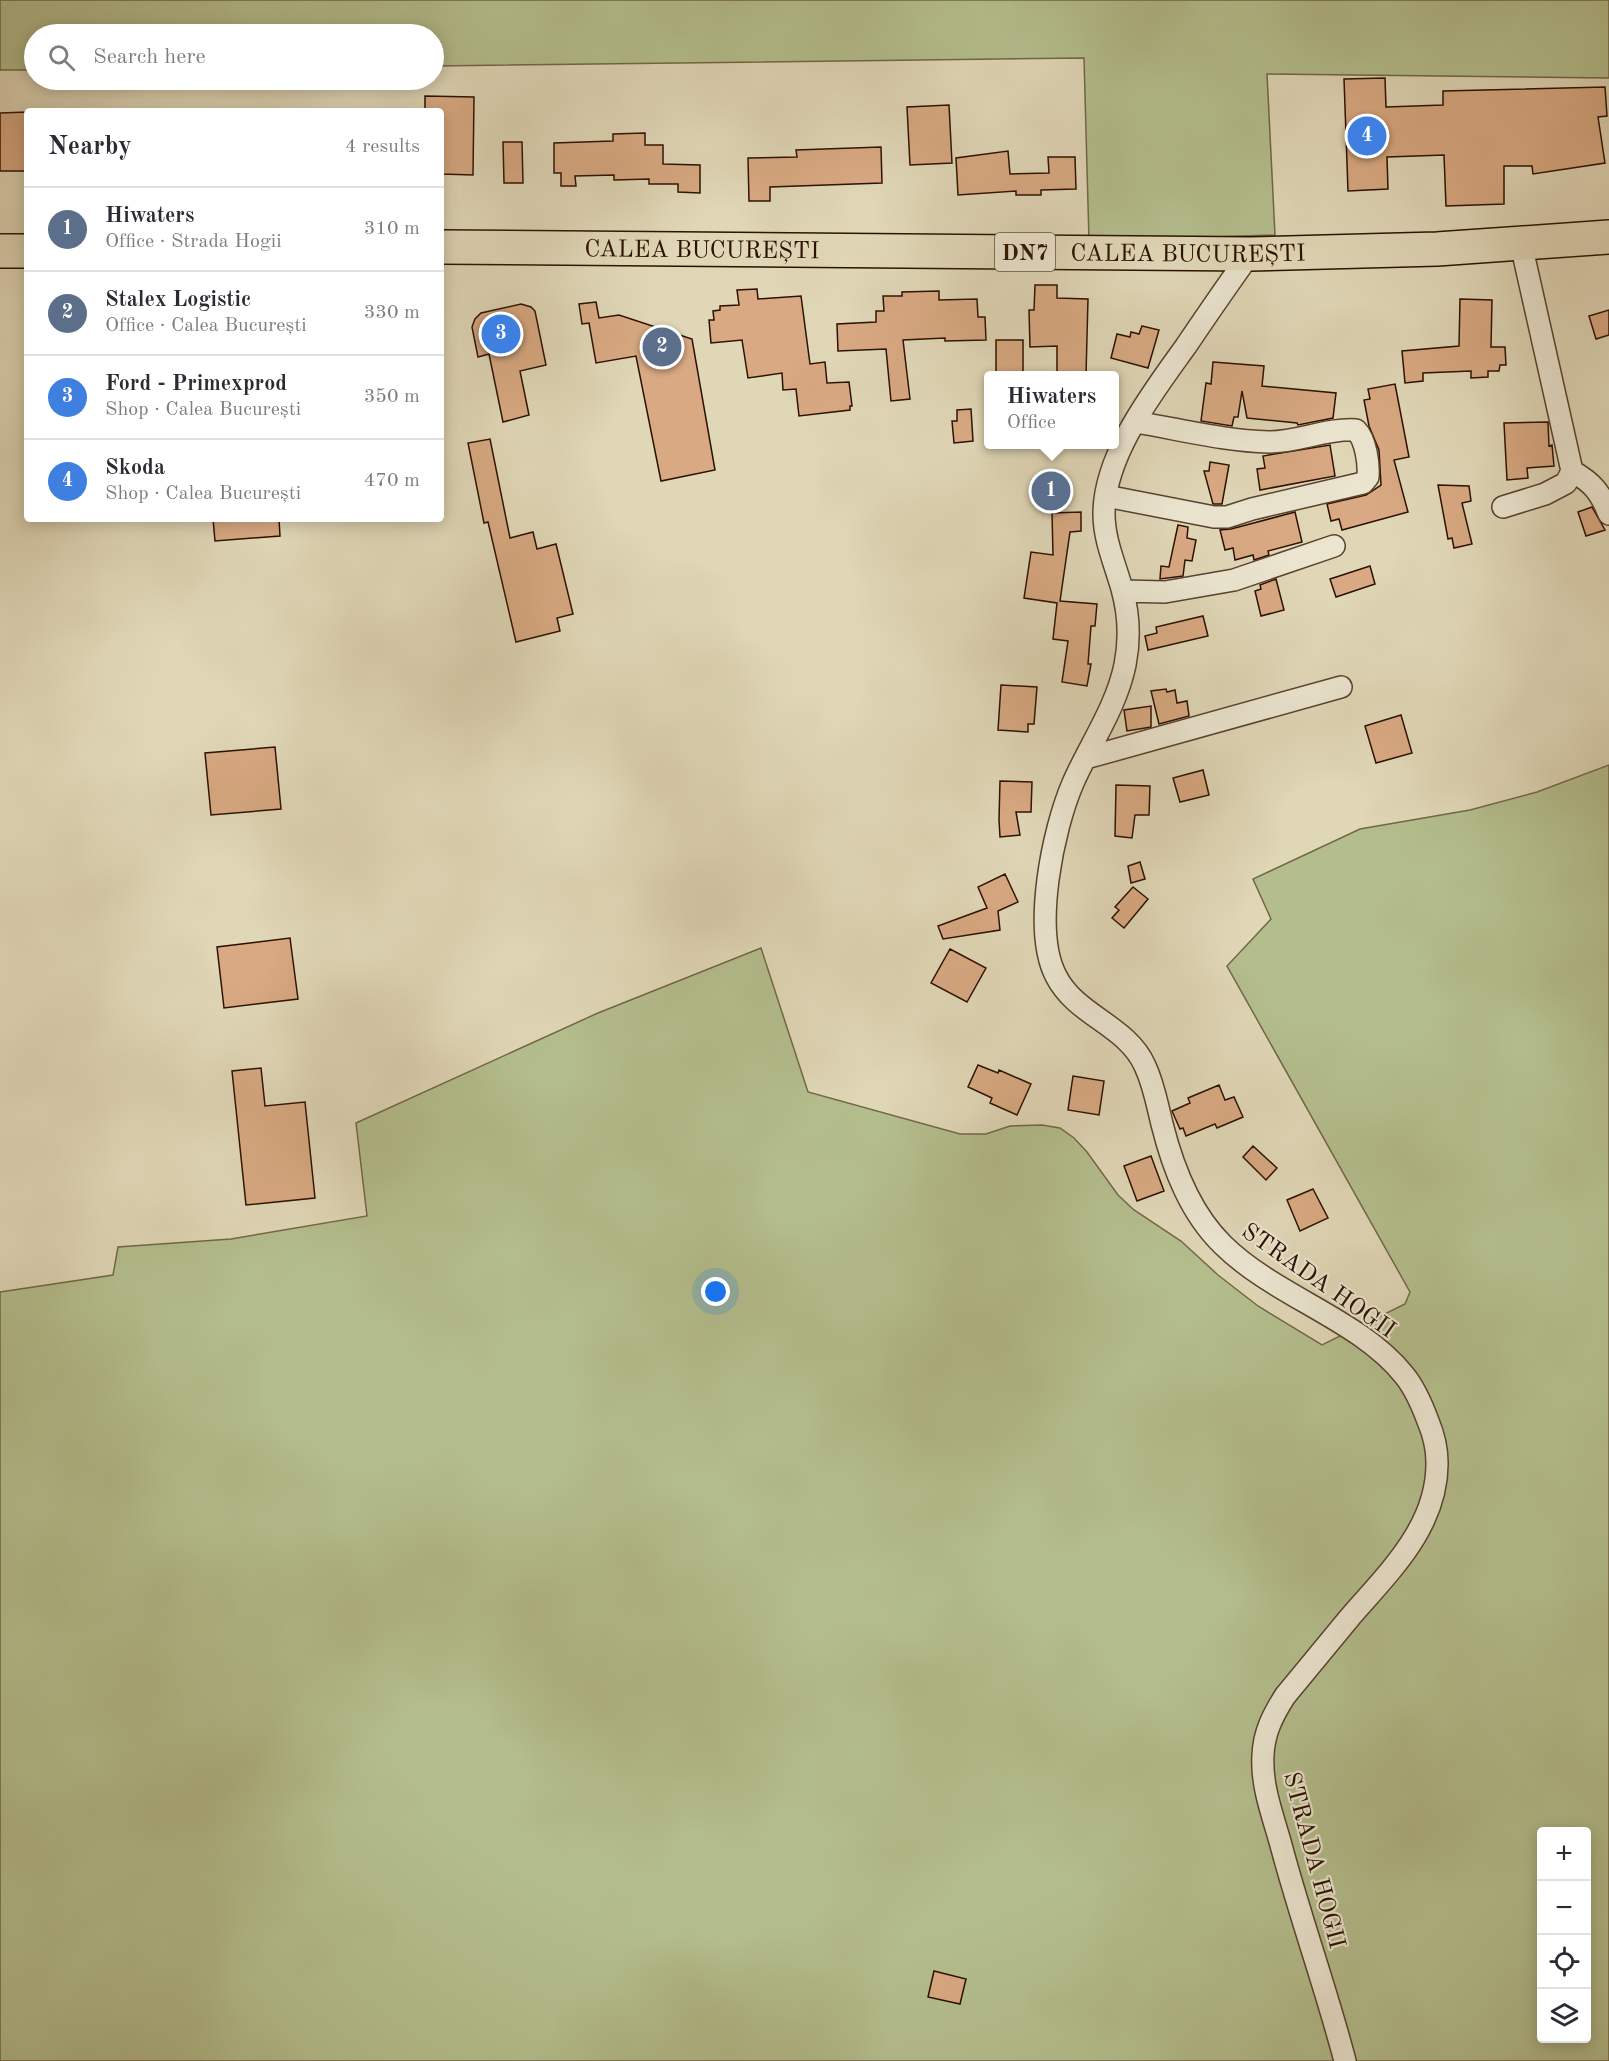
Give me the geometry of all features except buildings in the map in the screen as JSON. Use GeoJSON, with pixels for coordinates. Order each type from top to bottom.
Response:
{"type":"FeatureCollection","features":[{"type":"Feature","properties":{"kind":"highway","name":"CALEA BUCUREȘTI"},"geometry":{"type":"LineString","coordinates":[[444,247],[1250,254],[1366,252],[1609,237]]}},
{"type":"Feature","properties":{"kind":"highway"},"geometry":{"type":"LineString","coordinates":[[0,251],[24,251]]}},
{"type":"Feature","properties":{"kind":"street"},"geometry":{"type":"LineString","coordinates":[[1503,507],[1545,494],[1566,483],[1572,471],[1521,244]]}},
{"type":"Feature","properties":{"kind":"street","name":"STRADA HOGII"},"geometry":{"type":"LineString","coordinates":[[1250,254],[1161,380],[1135,422],[1118,456],[1106,496],[1104,511],[1106,531],[1128,615],[1126,661],[1119,688],[1066,802],[1052,860],[1047,895],[1046,939],[1048,956],[1056,978],[1073,1002],[1125,1038],[1142,1058],[1154,1087],[1162,1126],[1177,1172],[1201,1219],[1214,1235],[1247,1266],[1281,1290],[1352,1330],[1382,1353],[1404,1375],[1421,1401],[1432,1429],[1438,1461],[1436,1484],[1430,1508],[1419,1531],[1401,1557],[1286,1696],[1273,1716],[1266,1733],[1263,1755],[1264,1784],[1345,2061]]}},
{"type":"Feature","properties":{"kind":"street"},"geometry":{"type":"LineString","coordinates":[[1106,496],[1214,517],[1227,517],[1363,483],[1368,477],[1369,469],[1361,436],[1356,430],[1269,442],[1135,422]]}},
{"type":"Feature","properties":{"kind":"street"},"geometry":{"type":"LineString","coordinates":[[1572,471],[1589,481],[1604,501],[1609,514]]}},
{"type":"Feature","properties":{"kind":"street"},"geometry":{"type":"LineString","coordinates":[[1123,591],[1165,592],[1234,580],[1335,546]]}},
{"type":"Feature","properties":{"kind":"street"},"geometry":{"type":"LineString","coordinates":[[1086,758],[1341,687]]}},
{"type":"Feature","properties":{"kind":"green space"},"geometry":{"type":"Polygon","coordinates":[[[0,0],[1609,0],[1609,78],[1267,74],[1275,235],[1089,241],[1084,58],[444,66],[444,24],[24,24],[24,70],[0,70],[0,0]]]}},
{"type":"Feature","properties":{"kind":"green space"},"geometry":{"type":"Polygon","coordinates":[[[1609,765],[1609,2061],[0,2061],[0,1292],[113,1275],[118,1247],[231,1239],[367,1216],[356,1123],[598,1013],[761,948],[808,1092],[960,1134],[986,1134],[1010,1126],[1042,1125],[1060,1128],[1074,1138],[1087,1152],[1118,1195],[1134,1210],[1181,1241],[1218,1275],[1258,1306],[1322,1345],[1405,1304],[1410,1292],[1227,966],[1271,919],[1253,879],[1360,829],[1470,810],[1537,792],[1609,765]]]}},
{"type":"Feature","properties":{"kind":"place","name":"Skoda"},"geometry":{"type":"Point","coordinates":[1367,136]}},
{"type":"Feature","properties":{"kind":"place","name":"Ford - Primexprod"},"geometry":{"type":"Point","coordinates":[501,334]}},
{"type":"Feature","properties":{"kind":"place","name":"Stalex Logistic"},"geometry":{"type":"Point","coordinates":[662,347]}},
{"type":"Feature","properties":{"kind":"place","name":"Hiwaters"},"geometry":{"type":"Point","coordinates":[1051,491]}}]}
